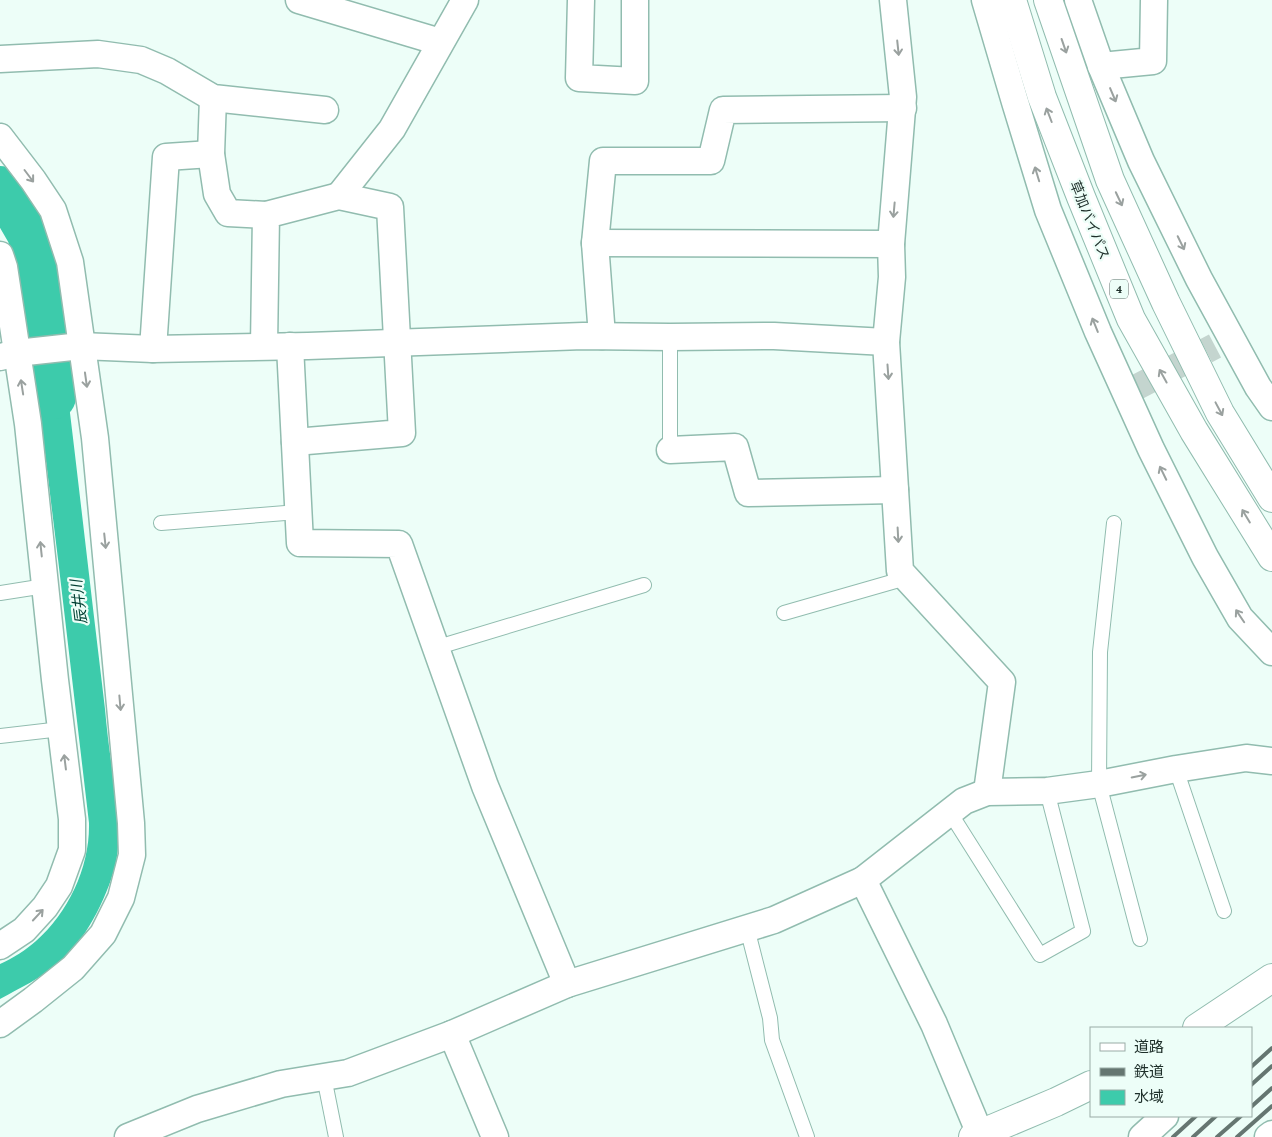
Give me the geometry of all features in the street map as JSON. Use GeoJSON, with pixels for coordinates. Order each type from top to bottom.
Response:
{"type":"FeatureCollection","features":[{"type":"Feature","properties":{"kind":"main road","name":"草加バイパス"},"geometry":{"type":"LineString","coordinates":[[1012,0],[1042,96],[1131,319],[1194,432],[1272,557]]}},
{"type":"Feature","properties":{"kind":"main road"},"geometry":{"type":"LineString","coordinates":[[1048,0],[1110,180],[1166,303],[1220,413],[1272,498]]}},
{"type":"Feature","properties":{"kind":"main road"},"geometry":{"type":"LineString","coordinates":[[1198,1027],[1272,978]]}},
{"type":"Feature","properties":{"kind":"main road"},"geometry":{"type":"LineString","coordinates":[[977,1136],[1090,1085]]}},
{"type":"Feature","properties":{"kind":"street"},"geometry":{"type":"LineString","coordinates":[[299,0],[440,42]]}},
{"type":"Feature","properties":{"kind":"street"},"geometry":{"type":"LineString","coordinates":[[339,196],[392,129],[465,0]]}},
{"type":"Feature","properties":{"kind":"street"},"geometry":{"type":"LineString","coordinates":[[581,0],[579,78],[635,81],[635,0]]}},
{"type":"Feature","properties":{"kind":"street"},"geometry":{"type":"LineString","coordinates":[[893,0],[903,108],[891,244],[892,276],[886,342],[900,571],[1002,682],[987,792]]}},
{"type":"Feature","properties":{"kind":"street"},"geometry":{"type":"LineString","coordinates":[[985,0],[1014,102],[1048,210],[1098,332],[1131,389],[1151,449],[1205,557],[1240,618],[1272,652]]}},
{"type":"Feature","properties":{"kind":"street"},"geometry":{"type":"LineString","coordinates":[[1078,0],[1101,66],[1141,161],[1199,279],[1223,342],[1272,408]]}},
{"type":"Feature","properties":{"kind":"street"},"geometry":{"type":"LineString","coordinates":[[1101,66],[1153,61],[1154,0]]}},
{"type":"Feature","properties":{"kind":"street"},"geometry":{"type":"LineString","coordinates":[[0,59],[98,54],[141,60],[167,71],[213,98],[325,110]]}},
{"type":"Feature","properties":{"kind":"street"},"geometry":{"type":"LineString","coordinates":[[213,98],[211,154],[217,194],[228,213],[266,215],[339,196],[390,207],[402,433],[295,442]]}},
{"type":"Feature","properties":{"kind":"street"},"geometry":{"type":"LineString","coordinates":[[602,336],[595,243],[603,161],[711,162],[723,110],[903,108]]}},
{"type":"Feature","properties":{"kind":"street"},"geometry":{"type":"LineString","coordinates":[[0,137],[53,210],[70,262],[76,346],[97,457],[131,823],[132,855],[121,898],[103,934],[73,968],[0,1024]]}},
{"type":"Feature","properties":{"kind":"street"},"geometry":{"type":"LineString","coordinates":[[153,349],[166,156],[211,154]]}},
{"type":"Feature","properties":{"kind":"street"},"geometry":{"type":"LineString","coordinates":[[264,346],[266,215]]}},
{"type":"Feature","properties":{"kind":"street"},"geometry":{"type":"LineString","coordinates":[[595,243],[891,244]]}},
{"type":"Feature","properties":{"kind":"street"},"geometry":{"type":"LineString","coordinates":[[0,255],[4,267],[14,354],[28,424],[72,819],[72,850],[59,886],[45,907],[24,930],[0,946]]}},
{"type":"Feature","properties":{"kind":"street"},"geometry":{"type":"LineString","coordinates":[[14,354],[76,346],[153,349],[602,336],[774,336],[886,342]]}},
{"type":"Feature","properties":{"kind":"street"},"geometry":{"type":"LineString","coordinates":[[290,346],[300,543],[399,544],[485,786],[567,984]]}},
{"type":"Feature","properties":{"kind":"street"},"geometry":{"type":"LineString","coordinates":[[670,450],[735,447],[748,493],[895,490]]}},
{"type":"Feature","properties":{"kind":"street"},"geometry":{"type":"LineString","coordinates":[[128,1137],[196,1109],[281,1084],[348,1073],[452,1034],[567,984],[774,920],[863,880],[964,801],[987,792],[1047,791],[1099,784],[1246,758],[1272,762]]}},
{"type":"Feature","properties":{"kind":"street"},"geometry":{"type":"LineString","coordinates":[[863,880],[934,1024],[977,1136]]}},
{"type":"Feature","properties":{"kind":"street"},"geometry":{"type":"LineString","coordinates":[[452,1034],[495,1137]]}},
{"type":"Feature","properties":{"kind":"street"},"geometry":{"type":"LineString","coordinates":[[1142,1137],[1164,1117]]}},
{"type":"Feature","properties":{"kind":"street"},"geometry":{"type":"LineString","coordinates":[[1268,1137],[1272,1134]]}},
{"type":"Feature","properties":{"kind":"lane"},"geometry":{"type":"LineString","coordinates":[[670,337],[670,450]]}},
{"type":"Feature","properties":{"kind":"lane"},"geometry":{"type":"LineString","coordinates":[[161,523],[298,512]]}},
{"type":"Feature","properties":{"kind":"lane"},"geometry":{"type":"LineString","coordinates":[[1114,523],[1100,652],[1099,784],[1140,939]]}},
{"type":"Feature","properties":{"kind":"lane"},"geometry":{"type":"LineString","coordinates":[[784,613],[906,578]]}},
{"type":"Feature","properties":{"kind":"lane"},"geometry":{"type":"LineString","coordinates":[[435,648],[644,585]]}},
{"type":"Feature","properties":{"kind":"lane"},"geometry":{"type":"LineString","coordinates":[[0,593],[45,586]]}},
{"type":"Feature","properties":{"kind":"lane"},"geometry":{"type":"LineString","coordinates":[[0,736],[61,729]]}},
{"type":"Feature","properties":{"kind":"lane"},"geometry":{"type":"LineString","coordinates":[[1176,769],[1224,911]]}},
{"type":"Feature","properties":{"kind":"lane"},"geometry":{"type":"LineString","coordinates":[[950,811],[1040,955],[1084,931],[1047,791]]}},
{"type":"Feature","properties":{"kind":"lane"},"geometry":{"type":"LineString","coordinates":[[747,928],[770,1018],[772,1040],[807,1137]]}},
{"type":"Feature","properties":{"kind":"lane"},"geometry":{"type":"LineString","coordinates":[[324,1077],[336,1137]]}},
{"type":"Feature","properties":{"kind":"water"},"geometry":{"type":"Polygon","coordinates":[[[60,335],[114,780],[118,845],[115,867],[106,893],[86,932],[77,944],[68,955],[51,969],[0,999],[0,964],[19,954],[32,944],[48,929],[68,902],[81,872],[86,856],[88,839],[89,823],[31,339],[60,335]]]}},
{"type":"Feature","properties":{"kind":"waterway","name":"辰井川"},"geometry":{"type":"LineString","coordinates":[[0,188],[29,234],[41,283],[54,397]]}},
{"type":"Feature","properties":{"kind":"tunnel"},"geometry":{"type":"LineString","coordinates":[[1137,387],[1215,346]]}},
{"type":"Feature","properties":{"kind":"railway"},"geometry":{"type":"LineString","coordinates":[[1252,1066],[1272,1048]]}},
{"type":"Feature","properties":{"kind":"railway"},"geometry":{"type":"LineString","coordinates":[[1252,1084],[1272,1066]]}},
{"type":"Feature","properties":{"kind":"railway"},"geometry":{"type":"LineString","coordinates":[[1252,1106],[1272,1088]]}},
{"type":"Feature","properties":{"kind":"railway"},"geometry":{"type":"LineString","coordinates":[[1237,1137],[1272,1106]]}},
{"type":"Feature","properties":{"kind":"railway"},"geometry":{"type":"LineString","coordinates":[[1173,1137],[1195,1117]]}},
{"type":"Feature","properties":{"kind":"railway"},"geometry":{"type":"LineString","coordinates":[[1193,1137],[1215,1117]]}},
{"type":"Feature","properties":{"kind":"railway"},"geometry":{"type":"LineString","coordinates":[[1217,1137],[1240,1117]]}}]}
